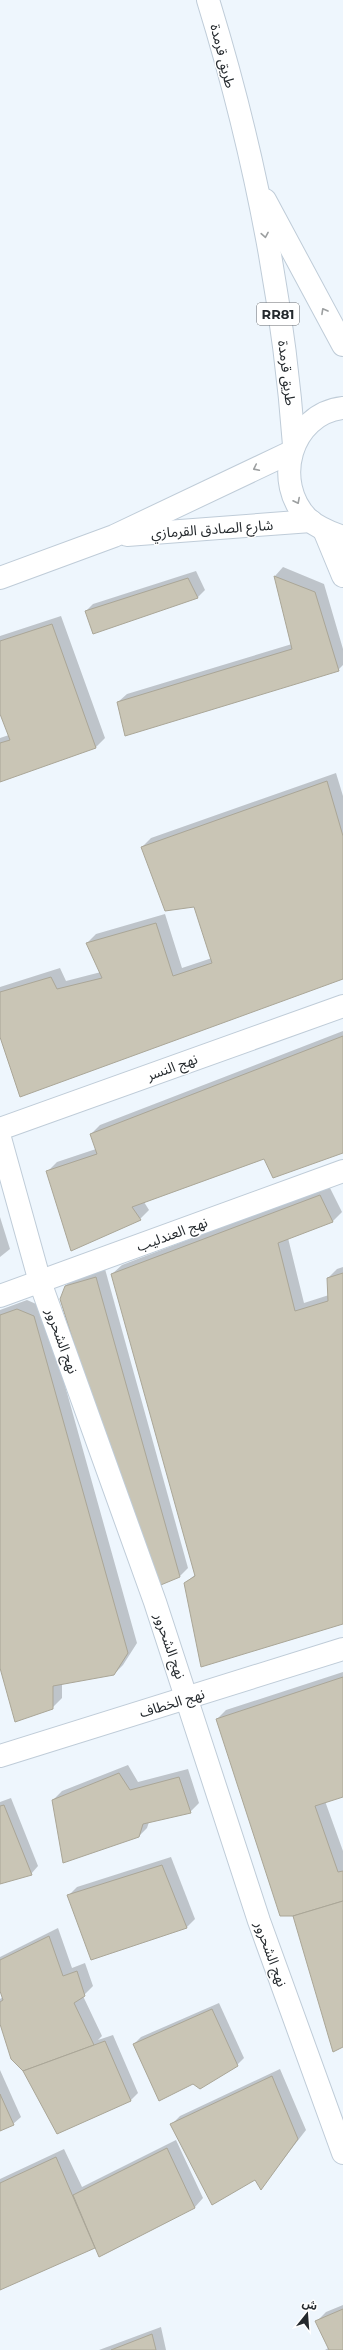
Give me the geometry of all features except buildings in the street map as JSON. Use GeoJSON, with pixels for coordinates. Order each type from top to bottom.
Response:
{"type":"FeatureCollection","features":[{"type":"Feature","properties":{"kind":"street","name":"طريق قرمدة"},"geometry":{"type":"LineString","coordinates":[[208,0],[256,183],[289,381],[292,448]]}},
{"type":"Feature","properties":{"kind":"street","name":"طريق قرمدة"},"geometry":{"type":"LineString","coordinates":[[256,183],[343,346]]}},
{"type":"Feature","properties":{"kind":"street","name":"RR81"},"geometry":{"type":"LineString","coordinates":[[343,408],[319,416],[304,429],[292,448],[289,465],[290,484],[296,503],[326,530],[343,576]]}},
{"type":"Feature","properties":{"kind":"street","name":"شارع الصادق القرمازي"},"geometry":{"type":"LineString","coordinates":[[0,578],[114,536],[292,448]]}},
{"type":"Feature","properties":{"kind":"street","name":"شارع الصادق القرمازي"},"geometry":{"type":"LineString","coordinates":[[114,536],[326,530]]}},
{"type":"Feature","properties":{"kind":"street","name":"نهج النسر"},"geometry":{"type":"LineString","coordinates":[[0,1129],[343,1006]]}},
{"type":"Feature","properties":{"kind":"street","name":"نهج الشحرور"},"geometry":{"type":"LineString","coordinates":[[0,1138],[40,1282],[188,1698],[259,1920],[343,2153]]}},
{"type":"Feature","properties":{"kind":"street","name":"نهج العندليب"},"geometry":{"type":"LineString","coordinates":[[0,1296],[343,1171]]}},
{"type":"Feature","properties":{"kind":"street","name":"نهج الخطاف"},"geometry":{"type":"LineString","coordinates":[[0,1756],[343,1649]]}}]}
